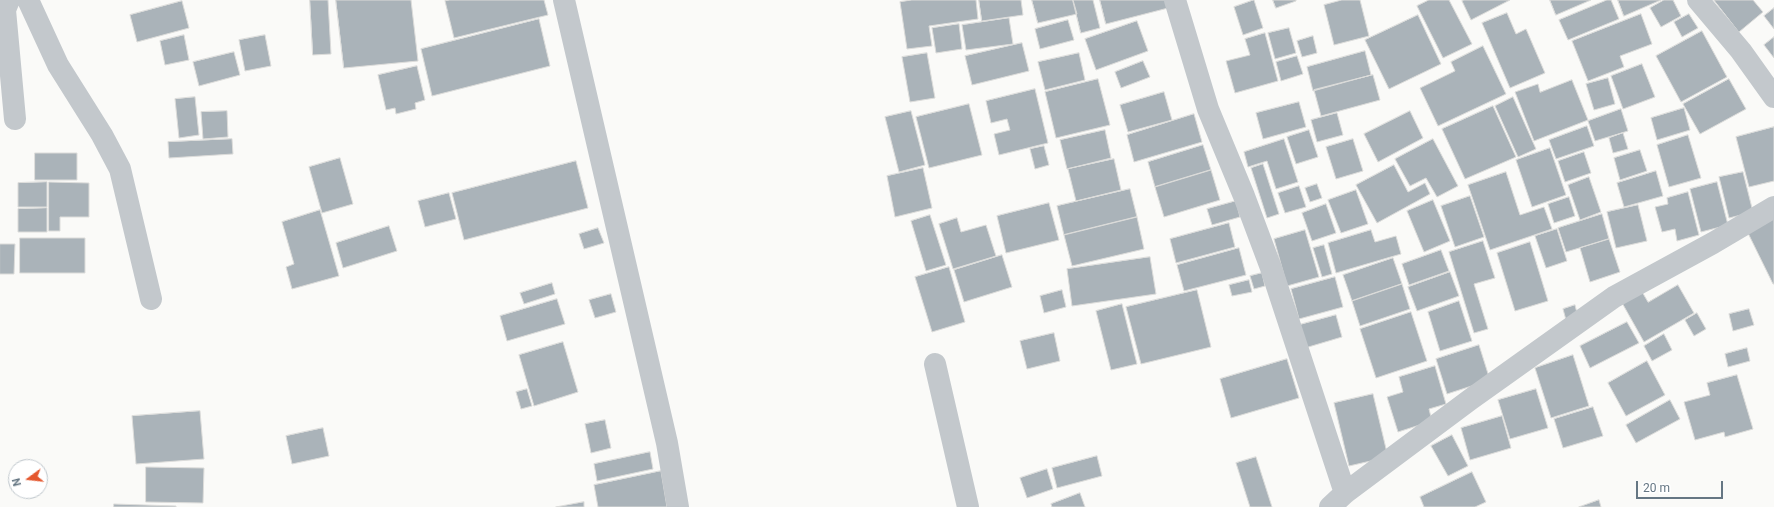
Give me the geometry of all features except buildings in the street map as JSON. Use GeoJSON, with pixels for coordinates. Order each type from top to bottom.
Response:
{"type":"FeatureCollection","features":[{"type":"Feature","properties":{"kind":"street"},"geometry":{"type":"LineString","coordinates":[[9,0],[5,10],[15,119]]}},
{"type":"Feature","properties":{"kind":"street"},"geometry":{"type":"LineString","coordinates":[[28,0],[58,65],[102,135],[120,169],[151,299]]}},
{"type":"Feature","properties":{"kind":"street"},"geometry":{"type":"LineString","coordinates":[[564,0],[667,443],[678,507]]}},
{"type":"Feature","properties":{"kind":"street"},"geometry":{"type":"LineString","coordinates":[[1175,0],[1208,109],[1271,268],[1337,500],[1471,399],[1614,297],[1713,243],[1774,207]]}},
{"type":"Feature","properties":{"kind":"street"},"geometry":{"type":"LineString","coordinates":[[1698,0],[1741,51],[1774,97]]}},
{"type":"Feature","properties":{"kind":"street"},"geometry":{"type":"LineString","coordinates":[[935,364],[968,507]]}}]}
